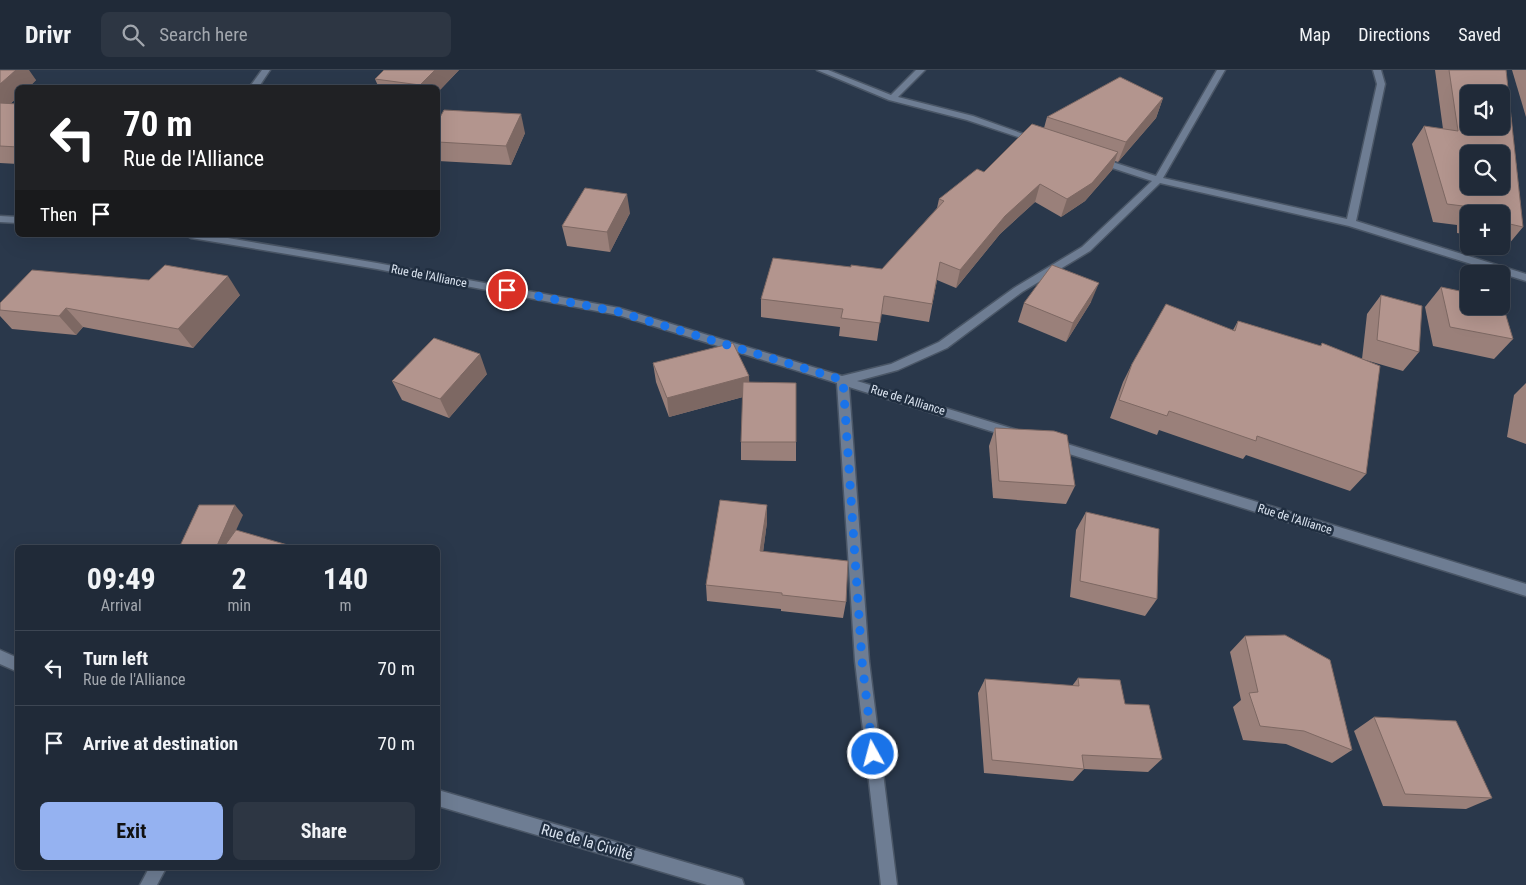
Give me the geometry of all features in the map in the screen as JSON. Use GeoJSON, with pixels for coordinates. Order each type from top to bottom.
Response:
{"type":"FeatureCollection","features":[{"type":"Feature","properties":{"kind":"street"},"geometry":{"type":"LineString","coordinates":[[255,85],[266,70]]}},
{"type":"Feature","properties":{"kind":"street"},"geometry":{"type":"LineString","coordinates":[[821,70],[892,98],[970,118],[1046,143]]}},
{"type":"Feature","properties":{"kind":"street"},"geometry":{"type":"LineString","coordinates":[[892,98],[921,70]]}},
{"type":"Feature","properties":{"kind":"street"},"geometry":{"type":"LineString","coordinates":[[889,885],[862,661],[843,380],[894,367],[943,345],[1018,290],[1086,249],[1158,180],[1221,70]]}},
{"type":"Feature","properties":{"kind":"street"},"geometry":{"type":"LineString","coordinates":[[1351,223],[1381,84],[1376,70]]}},
{"type":"Feature","properties":{"kind":"street"},"geometry":{"type":"LineString","coordinates":[[1083,155],[1158,180],[1351,223],[1526,278]]}},
{"type":"Feature","properties":{"kind":"street"},"geometry":{"type":"LineString","coordinates":[[0,219],[15,220]]}},
{"type":"Feature","properties":{"kind":"street","name":"Rue de l'Alliance"},"geometry":{"type":"LineString","coordinates":[[203,237],[377,266],[619,312],[1024,436]]}},
{"type":"Feature","properties":{"kind":"street","name":"Rue de l'Alliance"},"geometry":{"type":"LineString","coordinates":[[1042,442],[1526,590]]}},
{"type":"Feature","properties":{"kind":"street"},"geometry":{"type":"LineString","coordinates":[[0,657],[15,664]]}},
{"type":"Feature","properties":{"kind":"street","name":"Rue de la Civilté"},"geometry":{"type":"LineString","coordinates":[[440,799],[736,885]]}},
{"type":"Feature","properties":{"kind":"street"},"geometry":{"type":"LineString","coordinates":[[148,885],[157,870]]}},
{"type":"Feature","properties":{"kind":"building"},"geometry":{"type":"Polygon","coordinates":[[[0,70],[16,70],[0,84],[0,70]]]}},
{"type":"Feature","properties":{"kind":"building"},"geometry":{"type":"Polygon","coordinates":[[[384,70],[435,70],[420,85],[375,79],[384,70]]]}},
{"type":"Feature","properties":{"kind":"building"},"geometry":{"type":"Polygon","coordinates":[[[1449,70],[1506,70],[1508,85],[1460,85],[1460,135],[1510,135],[1510,107],[1523,227],[1510,224],[1510,205],[1447,204],[1424,126],[1458,131],[1449,70]]]}},
{"type":"Feature","properties":{"kind":"building"},"geometry":{"type":"Polygon","coordinates":[[[1120,77],[1163,98],[1126,142],[1047,117],[1120,77]]]}},
{"type":"Feature","properties":{"kind":"building"},"geometry":{"type":"Polygon","coordinates":[[[0,103],[15,104],[15,147],[0,146],[0,103]]]}},
{"type":"Feature","properties":{"kind":"building"},"geometry":{"type":"Polygon","coordinates":[[[444,110],[521,114],[506,146],[440,142],[440,117],[444,110]]]}},
{"type":"Feature","properties":{"kind":"building"},"geometry":{"type":"Polygon","coordinates":[[[1032,124],[1118,152],[1092,183],[1067,199],[1040,184],[1005,216],[960,270],[940,262],[932,304],[884,296],[880,323],[841,318],[843,309],[761,299],[773,258],[882,269],[944,201],[939,199],[977,169],[984,172],[1032,124]]]}},
{"type":"Feature","properties":{"kind":"building"},"geometry":{"type":"Polygon","coordinates":[[[585,188],[627,194],[607,232],[562,226],[585,188]]]}},
{"type":"Feature","properties":{"kind":"building"},"geometry":{"type":"Polygon","coordinates":[[[165,265],[228,276],[178,329],[66,308],[59,316],[0,310],[0,303],[32,270],[149,280],[165,265]]]}},
{"type":"Feature","properties":{"kind":"building"},"geometry":{"type":"Polygon","coordinates":[[[1052,265],[1099,283],[1073,323],[1024,303],[1052,265]]]}},
{"type":"Feature","properties":{"kind":"building"},"geometry":{"type":"Polygon","coordinates":[[[1441,287],[1460,291],[1460,315],[1506,315],[1513,339],[1450,327],[1441,287]]]}},
{"type":"Feature","properties":{"kind":"building"},"geometry":{"type":"Polygon","coordinates":[[[1381,295],[1422,306],[1419,352],[1377,340],[1381,295]]]}},
{"type":"Feature","properties":{"kind":"building"},"geometry":{"type":"Polygon","coordinates":[[[1166,304],[1235,331],[1238,321],[1321,346],[1322,343],[1380,366],[1366,474],[1257,436],[1256,441],[1169,411],[1167,416],[1119,400],[1132,364],[1166,304]]]}},
{"type":"Feature","properties":{"kind":"building"},"geometry":{"type":"Polygon","coordinates":[[[434,338],[480,354],[440,399],[392,381],[434,338]]]}},
{"type":"Feature","properties":{"kind":"building"},"geometry":{"type":"Polygon","coordinates":[[[733,343],[749,376],[667,398],[653,363],[733,343]]]}},
{"type":"Feature","properties":{"kind":"building"},"geometry":{"type":"Polygon","coordinates":[[[743,382],[796,383],[796,442],[741,442],[743,382]]]}},
{"type":"Feature","properties":{"kind":"building"},"geometry":{"type":"Polygon","coordinates":[[[995,428],[1054,431],[1067,435],[1075,486],[999,481],[995,428]]]}},
{"type":"Feature","properties":{"kind":"building"},"geometry":{"type":"Polygon","coordinates":[[[720,500],[767,505],[760,551],[848,561],[846,602],[706,585],[720,500]]]}},
{"type":"Feature","properties":{"kind":"building"},"geometry":{"type":"Polygon","coordinates":[[[199,505],[235,505],[217,545],[180,545],[199,505]]]}},
{"type":"Feature","properties":{"kind":"building"},"geometry":{"type":"Polygon","coordinates":[[[1086,512],[1159,529],[1157,599],[1080,581],[1086,512]]]}},
{"type":"Feature","properties":{"kind":"building"},"geometry":{"type":"Polygon","coordinates":[[[236,530],[288,545],[225,545],[236,530]]]}},
{"type":"Feature","properties":{"kind":"building"},"geometry":{"type":"Polygon","coordinates":[[[1285,635],[1330,660],[1352,750],[1304,731],[1260,726],[1249,693],[1258,692],[1245,636],[1285,635]]]}},
{"type":"Feature","properties":{"kind":"building"},"geometry":{"type":"Polygon","coordinates":[[[1078,678],[1120,680],[1125,704],[1149,705],[1162,759],[1082,755],[1084,769],[992,760],[985,679],[1079,686],[1078,678]]]}},
{"type":"Feature","properties":{"kind":"building"},"geometry":{"type":"Polygon","coordinates":[[[1374,717],[1456,721],[1492,798],[1405,794],[1374,717]]]}},
{"type":"Feature","properties":{"kind":"route"},"geometry":{"type":"LineString","coordinates":[[507,290],[619,312],[843,380],[862,661],[873,754]]}}]}
